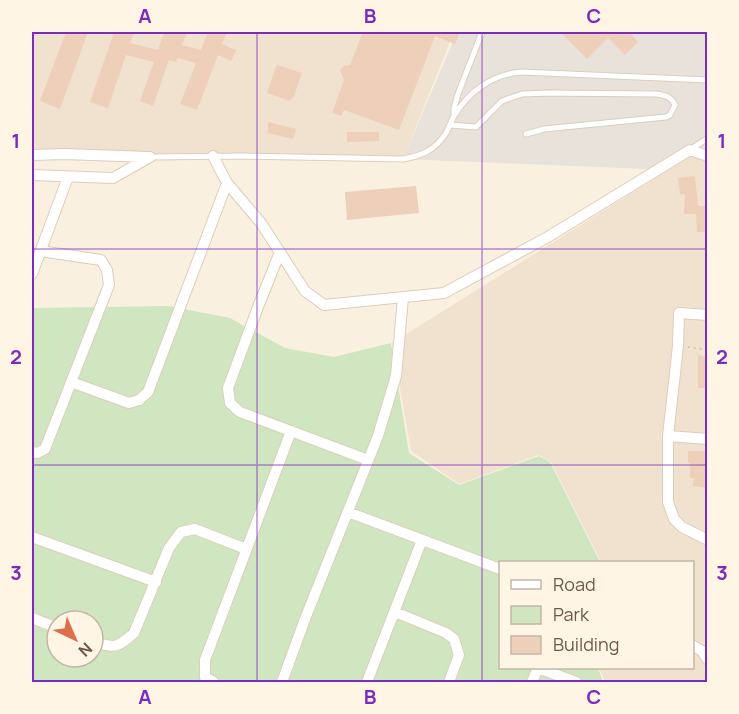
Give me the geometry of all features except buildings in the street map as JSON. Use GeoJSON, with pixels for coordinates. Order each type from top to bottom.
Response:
{"type":"FeatureCollection","features":[{"type":"Feature","properties":{"kind":"street"},"geometry":{"type":"LineString","coordinates":[[213,156],[227,183],[261,224],[305,291],[324,305],[444,293],[546,238],[690,150],[708,156]]}},
{"type":"Feature","properties":{"kind":"street"},"geometry":{"type":"LineString","coordinates":[[32,155],[150,157]]}},
{"type":"Feature","properties":{"kind":"street"},"geometry":{"type":"LineString","coordinates":[[32,175],[113,178],[150,157]]}},
{"type":"Feature","properties":{"kind":"street"},"geometry":{"type":"LineString","coordinates":[[32,274],[69,177]]}},
{"type":"Feature","properties":{"kind":"street"},"geometry":{"type":"LineString","coordinates":[[71,382],[129,403],[139,400],[148,392],[227,183]]}},
{"type":"Feature","properties":{"kind":"street"},"geometry":{"type":"LineString","coordinates":[[32,452],[37,453],[45,449],[109,285],[107,270],[101,260],[40,250]]}},
{"type":"Feature","properties":{"kind":"street"},"geometry":{"type":"LineString","coordinates":[[280,252],[228,388],[230,403],[240,412],[368,460]]}},
{"type":"Feature","properties":{"kind":"street"},"geometry":{"type":"LineString","coordinates":[[282,682],[378,436],[396,376],[404,298]]}},
{"type":"Feature","properties":{"kind":"street"},"geometry":{"type":"LineString","coordinates":[[708,315],[679,313],[678,346],[668,436],[668,502],[674,519],[682,527],[708,540]]}},
{"type":"Feature","properties":{"kind":"street"},"geometry":{"type":"LineString","coordinates":[[214,682],[205,677],[205,660],[291,431]]}},
{"type":"Feature","properties":{"kind":"street"},"geometry":{"type":"LineString","coordinates":[[668,436],[708,439]]}},
{"type":"Feature","properties":{"kind":"street"},"geometry":{"type":"LineString","coordinates":[[348,512],[499,568]]}},
{"type":"Feature","properties":{"kind":"street"},"geometry":{"type":"LineString","coordinates":[[105,645],[110,647],[123,643],[134,633],[169,548],[181,532],[195,529],[246,549]]}},
{"type":"Feature","properties":{"kind":"street"},"geometry":{"type":"LineString","coordinates":[[32,537],[156,582]]}},
{"type":"Feature","properties":{"kind":"street"},"geometry":{"type":"LineString","coordinates":[[367,682],[422,540]]}},
{"type":"Feature","properties":{"kind":"street"},"geometry":{"type":"LineString","coordinates":[[395,612],[446,633],[454,639],[459,655],[449,682]]}},
{"type":"Feature","properties":{"kind":"street"},"geometry":{"type":"LineString","coordinates":[[694,646],[702,651],[708,660]]}},
{"type":"Feature","properties":{"kind":"street"},"geometry":{"type":"LineString","coordinates":[[541,669],[576,682]]}},
{"type":"Feature","properties":{"kind":"lane"},"geometry":{"type":"LineString","coordinates":[[454,116],[458,94],[482,32]]}},
{"type":"Feature","properties":{"kind":"lane"},"geometry":{"type":"LineString","coordinates":[[150,157],[403,159],[427,153],[445,134],[454,116],[471,95],[494,79],[512,73],[708,80]]}},
{"type":"Feature","properties":{"kind":"lane"},"geometry":{"type":"LineString","coordinates":[[450,125],[476,128],[502,101],[522,94],[656,94],[670,98],[675,105],[670,115],[666,117],[544,129],[526,134]]}},
{"type":"Feature","properties":{"kind":"lane"},"geometry":{"type":"LineString","coordinates":[[690,150],[708,138]]}},
{"type":"Feature","properties":{"kind":"path"},"geometry":{"type":"LineString","coordinates":[[678,346],[708,350]]}},
{"type":"Feature","properties":{"kind":"shaded area"},"geometry":{"type":"Polygon","coordinates":[[[32,32],[454,32],[403,159],[32,152],[32,32]]]}},
{"type":"Feature","properties":{"kind":"shaded area"},"geometry":{"type":"Polygon","coordinates":[[[457,32],[707,32],[707,146],[669,170],[403,159],[457,32]]]}},
{"type":"Feature","properties":{"kind":"shaded area"},"geometry":{"type":"Polygon","coordinates":[[[707,146],[707,682],[605,682],[599,669],[694,669],[694,561],[600,561],[551,462],[539,455],[459,484],[411,451],[392,343],[707,146]]]}},
{"type":"Feature","properties":{"kind":"green space"},"geometry":{"type":"Polygon","coordinates":[[[168,306],[230,318],[285,348],[334,357],[391,343],[409,453],[459,485],[539,456],[550,462],[600,561],[499,561],[499,669],[598,669],[603,682],[32,682],[32,308],[168,306]]]}}]}
